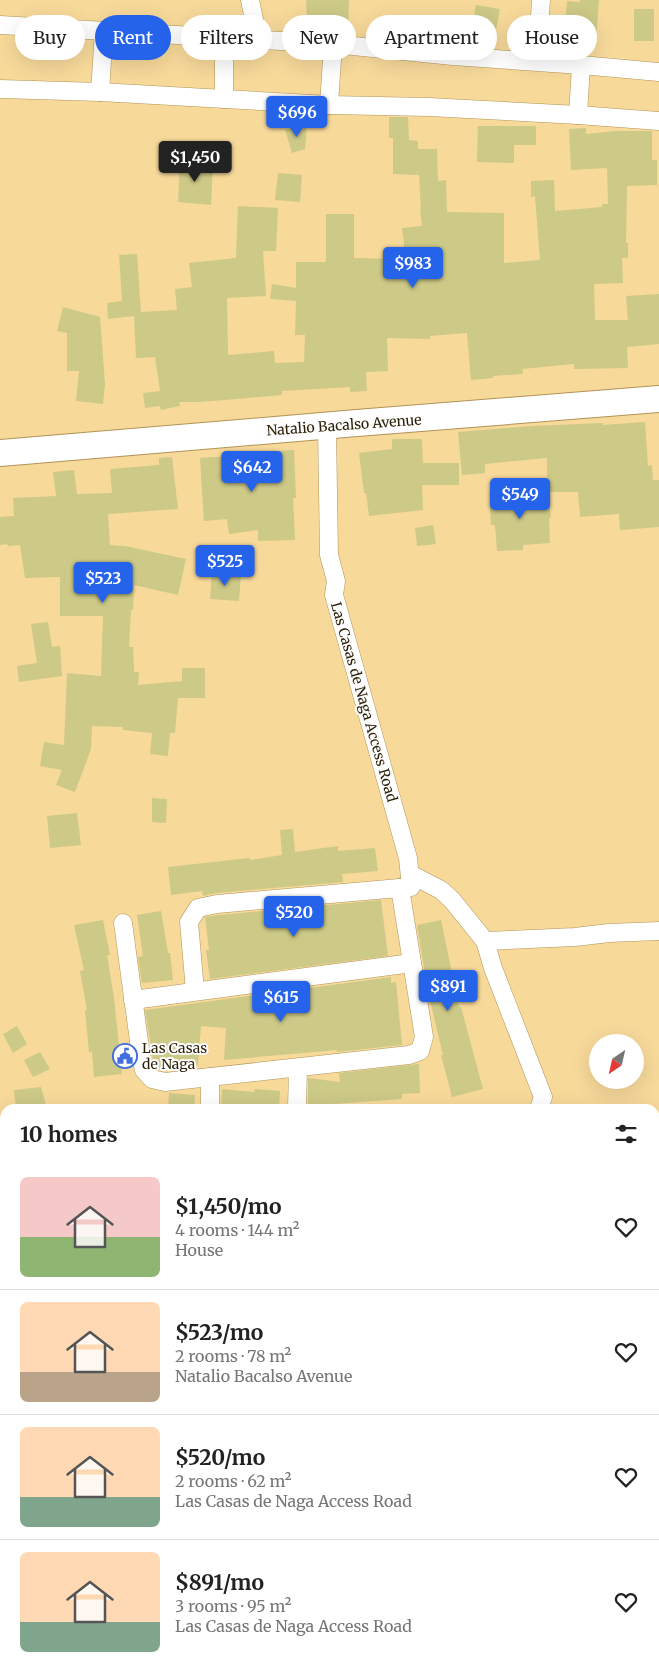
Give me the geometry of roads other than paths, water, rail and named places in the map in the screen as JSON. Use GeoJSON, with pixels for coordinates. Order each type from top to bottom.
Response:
{"type":"FeatureCollection","features":[{"type":"Feature","properties":{"kind":"highway","name":"Natalio Bacalso Avenue"},"geometry":{"type":"LineString","coordinates":[[0,453],[176,437],[327,427],[659,399]]}},
{"type":"Feature","properties":{"kind":"street"},"geometry":{"type":"LineString","coordinates":[[250,0],[253,15]]}},
{"type":"Feature","properties":{"kind":"street"},"geometry":{"type":"LineString","coordinates":[[537,61],[541,0]]}},
{"type":"Feature","properties":{"kind":"street"},"geometry":{"type":"LineString","coordinates":[[0,25],[95,30]]}},
{"type":"Feature","properties":{"kind":"street"},"geometry":{"type":"LineString","coordinates":[[356,46],[452,56],[537,61],[659,72]]}},
{"type":"Feature","properties":{"kind":"street"},"geometry":{"type":"LineString","coordinates":[[100,92],[102,60]]}},
{"type":"Feature","properties":{"kind":"street"},"geometry":{"type":"LineString","coordinates":[[224,60],[224,99]]}},
{"type":"Feature","properties":{"kind":"street"},"geometry":{"type":"LineString","coordinates":[[329,105],[332,60]]}},
{"type":"Feature","properties":{"kind":"street"},"geometry":{"type":"LineString","coordinates":[[578,114],[581,65]]}},
{"type":"Feature","properties":{"kind":"street"},"geometry":{"type":"LineString","coordinates":[[0,89],[100,92],[329,105],[429,107],[578,114],[659,121]]}},
{"type":"Feature","properties":{"kind":"street","name":"Las Casas de Naga Access Road"},"geometry":{"type":"LineString","coordinates":[[298,1068],[409,1055],[420,1051],[424,1037],[412,963],[407,883],[408,858],[334,595],[336,582],[329,555],[327,427]]}},
{"type":"Feature","properties":{"kind":"street"},"geometry":{"type":"LineString","coordinates":[[195,991],[189,922],[198,908],[217,904],[407,883],[441,890],[452,900],[484,941],[543,1097],[541,1104]]}},
{"type":"Feature","properties":{"kind":"street"},"geometry":{"type":"LineString","coordinates":[[123,923],[141,1056],[144,1070],[152,1080],[165,1082],[298,1068],[297,1104]]}},
{"type":"Feature","properties":{"kind":"street"},"geometry":{"type":"LineString","coordinates":[[484,941],[659,931]]}},
{"type":"Feature","properties":{"kind":"street"},"geometry":{"type":"LineString","coordinates":[[134,1000],[412,963]]}},
{"type":"Feature","properties":{"kind":"street"},"geometry":{"type":"LineString","coordinates":[[210,1077],[210,1104]]}},
{"type":"Feature","properties":{"kind":"place","name":"Las Casas de Naga"},"geometry":{"type":"Point","coordinates":[125,1056]}}]}
